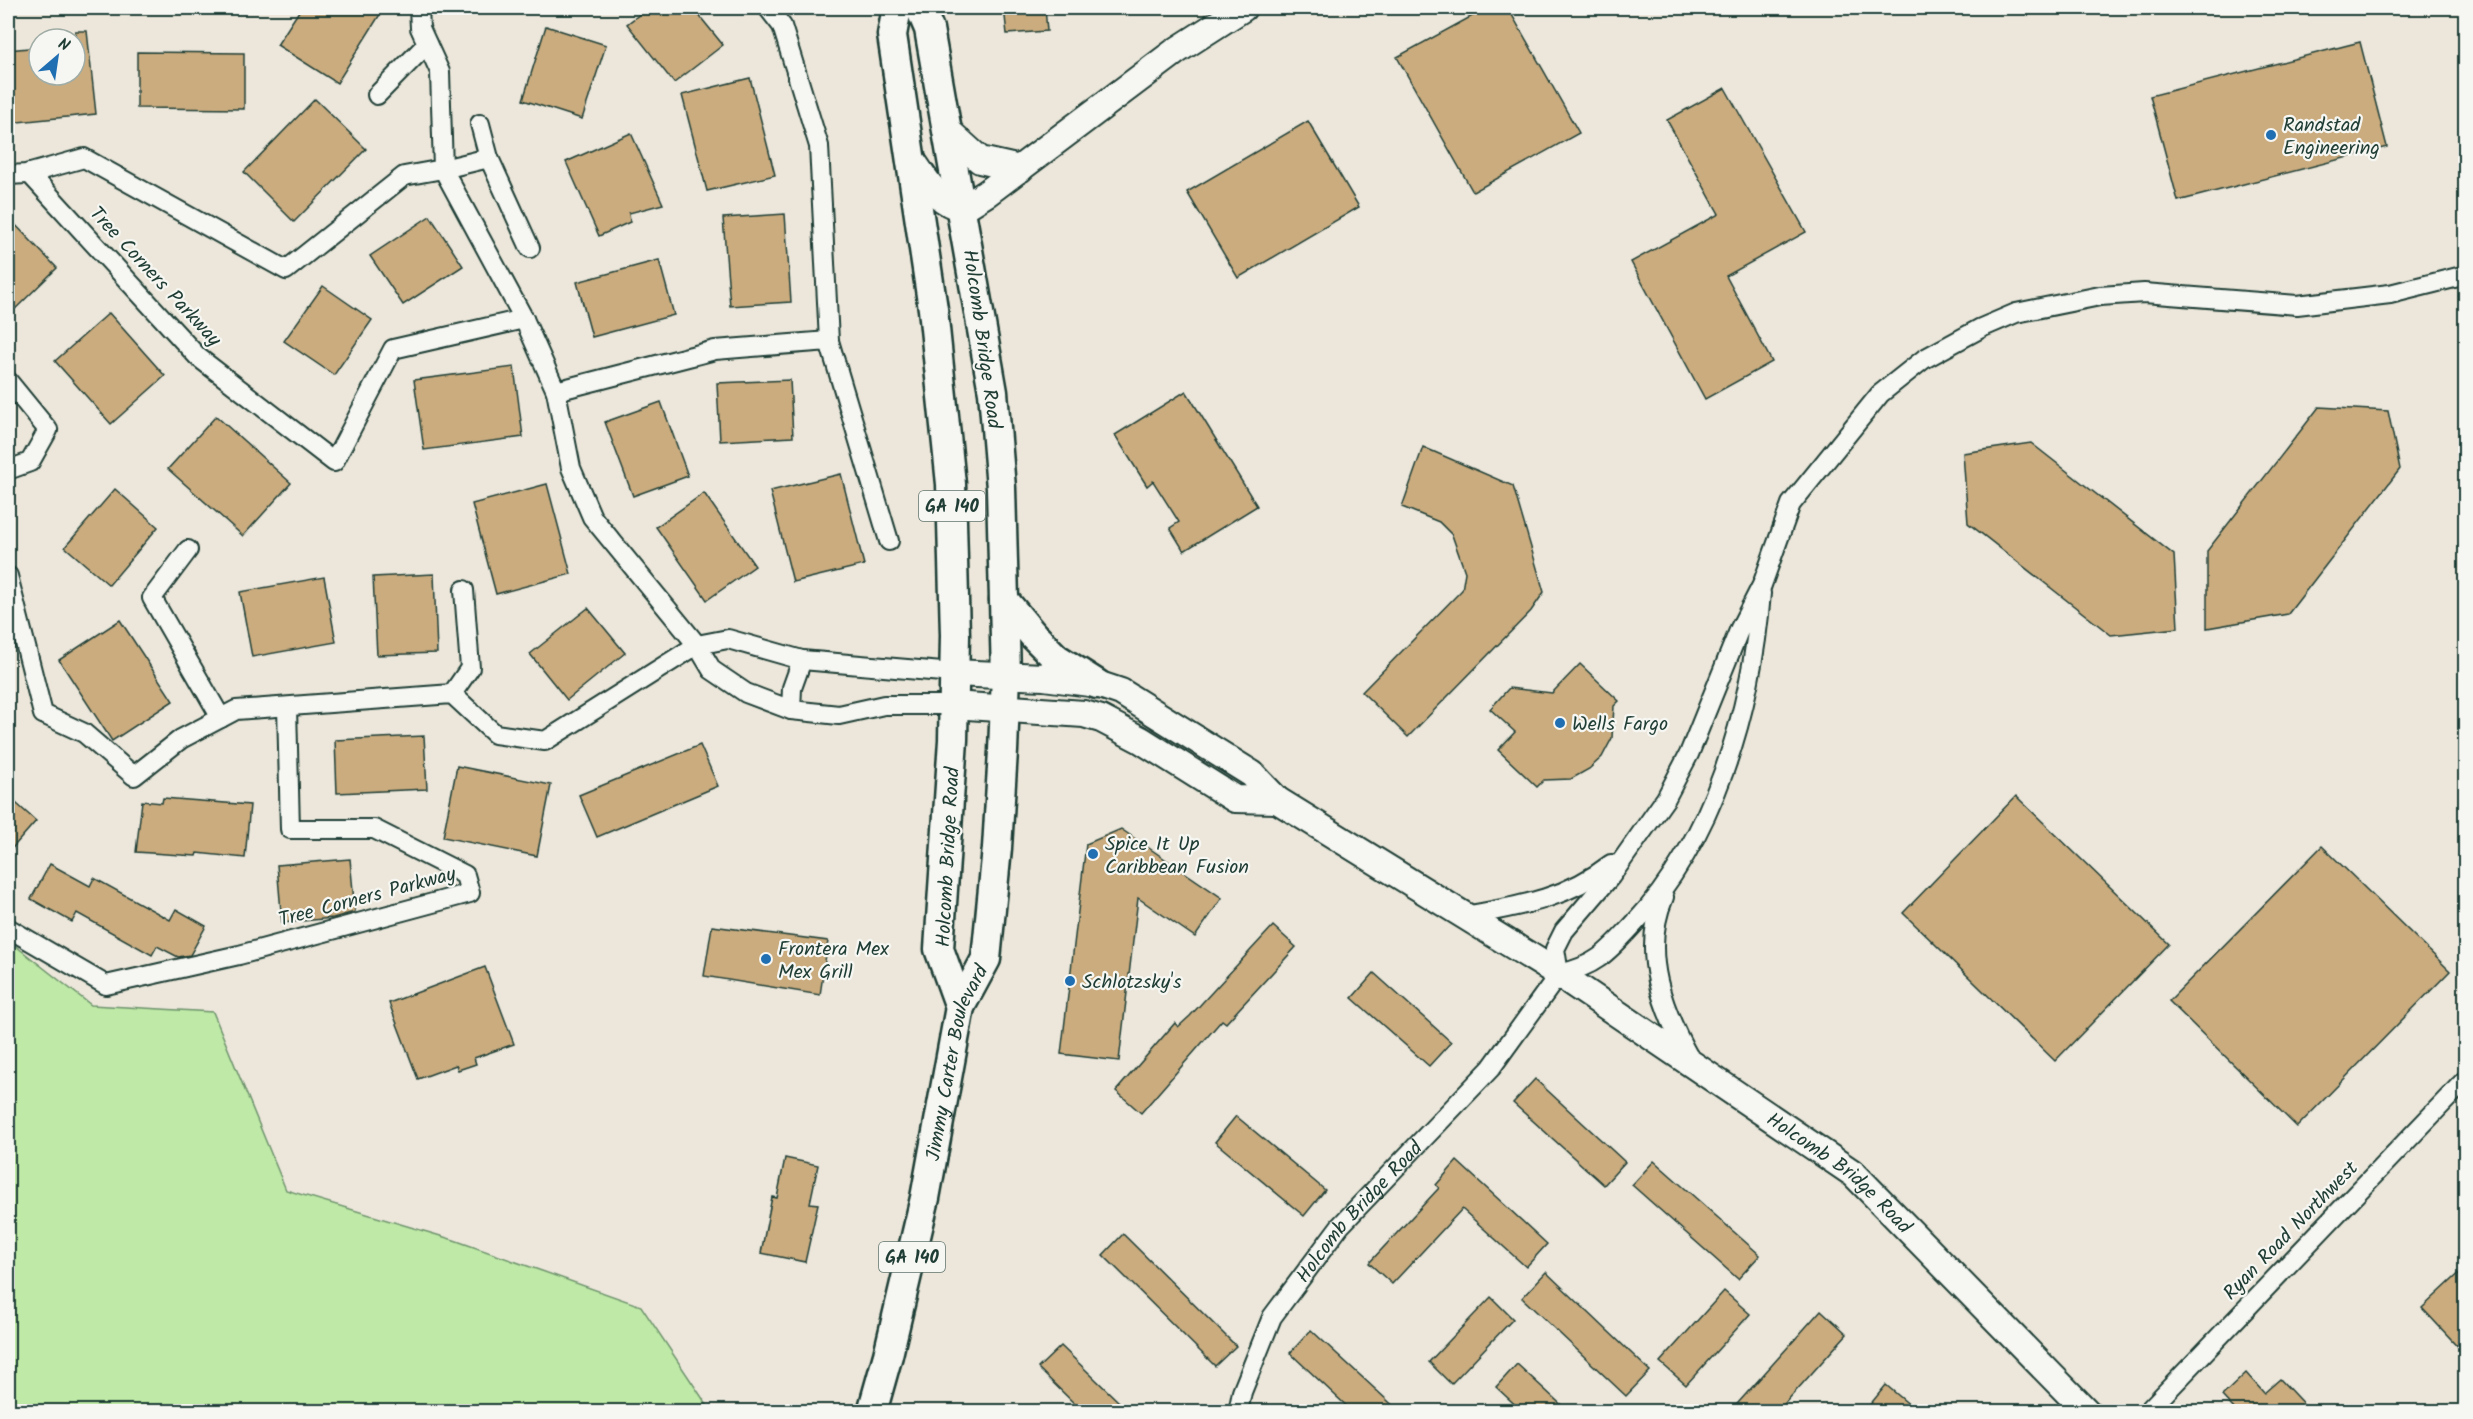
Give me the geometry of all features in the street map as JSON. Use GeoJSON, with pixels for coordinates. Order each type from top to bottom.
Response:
{"type":"FeatureCollection","features":[{"type":"Feature","properties":{"kind":"main road","name":"Holcomb Bridge Road"},"geometry":{"type":"LineString","coordinates":[[897,8],[892,35],[912,160],[945,406],[954,561],[954,673],[949,823],[939,949],[960,1006]]}},
{"type":"Feature","properties":{"kind":"main road","name":"Holcomb Bridge Road"},"geometry":{"type":"LineString","coordinates":[[920,8],[930,29],[963,208],[993,392],[1001,488],[1006,675]]}},
{"type":"Feature","properties":{"kind":"main road"},"geometry":{"type":"LineString","coordinates":[[912,160],[937,196],[950,205],[963,208],[1020,169],[1176,51],[1243,8]]}},
{"type":"Feature","properties":{"kind":"main road"},"geometry":{"type":"LineString","coordinates":[[948,132],[980,160],[1020,169]]}},
{"type":"Feature","properties":{"kind":"main road"},"geometry":{"type":"LineString","coordinates":[[1004,600],[1056,658],[1097,684]]}},
{"type":"Feature","properties":{"kind":"main road","name":"Holcomb Bridge Road"},"geometry":{"type":"LineString","coordinates":[[954,673],[1044,677],[1097,684],[1144,704],[1205,743],[1252,774],[1277,800],[1559,974],[1854,1174],[2087,1412]]}},
{"type":"Feature","properties":{"kind":"main road","name":"Jimmy Carter Boulevard"},"geometry":{"type":"LineString","coordinates":[[872,1412],[910,1265],[960,1006],[986,959],[998,848],[1006,675]]}},
{"type":"Feature","properties":{"kind":"main road"},"geometry":{"type":"LineString","coordinates":[[953,705],[1084,714],[1101,719],[1141,740],[1235,799],[1277,800]]}},
{"type":"Feature","properties":{"kind":"street"},"geometry":{"type":"LineString","coordinates":[[419,8],[420,28],[440,72],[443,169],[524,319],[556,390],[571,468],[592,517],[698,645],[712,670],[746,693],[791,710],[839,715],[884,705],[953,705]]}},
{"type":"Feature","properties":{"kind":"street"},"geometry":{"type":"LineString","coordinates":[[768,8],[782,26],[819,146],[829,341],[889,541]]}},
{"type":"Feature","properties":{"kind":"street"},"geometry":{"type":"LineString","coordinates":[[377,95],[427,44]]}},
{"type":"Feature","properties":{"kind":"street"},"geometry":{"type":"LineString","coordinates":[[480,124],[489,158],[530,248]]}},
{"type":"Feature","properties":{"kind":"street","name":"Tree Corners Parkway"},"geometry":{"type":"LineString","coordinates":[[8,175],[29,173],[84,158],[286,270],[404,176],[489,158]]}},
{"type":"Feature","properties":{"kind":"street","name":"Tree Corners Parkway"},"geometry":{"type":"LineString","coordinates":[[29,173],[198,357],[334,462],[393,349],[524,319]]}},
{"type":"Feature","properties":{"kind":"street"},"geometry":{"type":"LineString","coordinates":[[1762,585],[1758,636],[1724,772],[1704,819],[1679,864],[1647,911],[1603,957],[1584,969],[1559,974],[1555,949],[1564,931],[1666,798],[1689,754],[1740,628],[1762,585],[1791,504],[1880,393],[1924,359],[1981,328],[2016,313],[2100,296],[2144,293],[2297,305],[2390,294],[2464,276]]}},
{"type":"Feature","properties":{"kind":"street"},"geometry":{"type":"LineString","coordinates":[[556,390],[715,350],[829,341]]}},
{"type":"Feature","properties":{"kind":"street"},"geometry":{"type":"LineString","coordinates":[[8,381],[48,430],[30,462],[8,470]]}},
{"type":"Feature","properties":{"kind":"street"},"geometry":{"type":"LineString","coordinates":[[188,550],[152,598],[221,718]]}},
{"type":"Feature","properties":{"kind":"street"},"geometry":{"type":"LineString","coordinates":[[8,576],[43,714],[84,733],[134,776],[181,739],[236,710],[452,694],[495,734],[545,741],[698,645],[728,639],[802,660],[954,673]]}},
{"type":"Feature","properties":{"kind":"street"},"geometry":{"type":"LineString","coordinates":[[452,694],[471,668],[464,590]]}},
{"type":"Feature","properties":{"kind":"street"},"geometry":{"type":"LineString","coordinates":[[791,710],[792,688],[802,660]]}},
{"type":"Feature","properties":{"kind":"street","name":"Tree Corners Parkway"},"geometry":{"type":"LineString","coordinates":[[8,928],[106,985],[238,955],[470,893],[465,875],[374,830],[290,829],[287,706]]}},
{"type":"Feature","properties":{"kind":"street"},"geometry":{"type":"LineString","coordinates":[[1465,916],[1558,896],[1590,880],[1636,840]]}},
{"type":"Feature","properties":{"kind":"street"},"geometry":{"type":"LineString","coordinates":[[1679,864],[1655,925],[1653,952],[1656,973],[1671,1025],[1694,1065]]}},
{"type":"Feature","properties":{"kind":"street","name":"Holcomb Bridge Road"},"geometry":{"type":"LineString","coordinates":[[1238,1412],[1242,1392],[1272,1317],[1340,1227],[1491,1068],[1559,974]]}},
{"type":"Feature","properties":{"kind":"street","name":"Ryan Road Northwest"},"geometry":{"type":"LineString","coordinates":[[2147,1412],[2466,1079]]}},
{"type":"Feature","properties":{"kind":"green space"},"geometry":{"type":"Polygon","coordinates":[[[8,940],[91,1005],[213,1012],[286,1190],[454,1240],[641,1306],[711,1411],[8,1411],[8,940]]]}},
{"type":"Feature","properties":{"kind":"building"},"geometry":{"type":"Polygon","coordinates":[[[301,8],[384,8],[337,83],[277,45],[301,8]]]}},
{"type":"Feature","properties":{"kind":"building"},"geometry":{"type":"Polygon","coordinates":[[[648,8],[693,8],[723,45],[674,83],[627,24],[648,8]]]}},
{"type":"Feature","properties":{"kind":"building"},"geometry":{"type":"Polygon","coordinates":[[[1004,8],[1045,8],[1047,31],[1007,34],[1004,8]]]}},
{"type":"Feature","properties":{"kind":"building"},"geometry":{"type":"Polygon","coordinates":[[[1487,8],[1508,8],[1579,133],[1473,192],[1397,57],[1487,8]]]}},
{"type":"Feature","properties":{"kind":"building"},"geometry":{"type":"Polygon","coordinates":[[[546,26],[606,45],[582,119],[523,100],[546,26]]]}},
{"type":"Feature","properties":{"kind":"building"},"geometry":{"type":"Polygon","coordinates":[[[87,31],[96,114],[8,123],[8,50],[27,48],[27,87],[87,87],[87,31]]]}},
{"type":"Feature","properties":{"kind":"building"},"geometry":{"type":"Polygon","coordinates":[[[2360,42],[2387,147],[2178,201],[2150,96],[2360,42]]]}},
{"type":"Feature","properties":{"kind":"building"},"geometry":{"type":"Polygon","coordinates":[[[137,52],[244,53],[244,109],[137,108],[137,52]]]}},
{"type":"Feature","properties":{"kind":"building"},"geometry":{"type":"Polygon","coordinates":[[[750,78],[775,175],[707,191],[682,95],[750,78]]]}},
{"type":"Feature","properties":{"kind":"building"},"geometry":{"type":"Polygon","coordinates":[[[1725,88],[1806,232],[1726,276],[1772,362],[1705,399],[1631,262],[1719,214],[1667,120],[1725,88]]]}},
{"type":"Feature","properties":{"kind":"building"},"geometry":{"type":"Polygon","coordinates":[[[315,99],[366,149],[294,222],[244,172],[315,99]]]}},
{"type":"Feature","properties":{"kind":"building"},"geometry":{"type":"Polygon","coordinates":[[[1308,121],[1359,207],[1238,278],[1187,192],[1308,121]]]}},
{"type":"Feature","properties":{"kind":"building"},"geometry":{"type":"Polygon","coordinates":[[[631,133],[663,204],[629,213],[630,222],[599,236],[566,162],[631,133]]]}},
{"type":"Feature","properties":{"kind":"building"},"geometry":{"type":"Polygon","coordinates":[[[785,214],[791,302],[730,306],[723,218],[785,214]]]}},
{"type":"Feature","properties":{"kind":"building"},"geometry":{"type":"Polygon","coordinates":[[[430,216],[463,266],[403,305],[370,256],[430,216]]]}},
{"type":"Feature","properties":{"kind":"building"},"geometry":{"type":"Polygon","coordinates":[[[8,217],[57,268],[8,316],[8,217]]]}},
{"type":"Feature","properties":{"kind":"building"},"geometry":{"type":"Polygon","coordinates":[[[659,260],[674,315],[592,337],[577,282],[659,260]]]}},
{"type":"Feature","properties":{"kind":"building"},"geometry":{"type":"Polygon","coordinates":[[[323,286],[372,320],[334,375],[284,341],[323,286]]]}},
{"type":"Feature","properties":{"kind":"building"},"geometry":{"type":"Polygon","coordinates":[[[109,313],[165,376],[111,424],[55,361],[109,313]]]}},
{"type":"Feature","properties":{"kind":"building"},"geometry":{"type":"Polygon","coordinates":[[[514,367],[523,437],[424,450],[414,380],[514,367]]]}},
{"type":"Feature","properties":{"kind":"building"},"geometry":{"type":"Polygon","coordinates":[[[790,380],[793,437],[720,441],[717,383],[790,380]]]}},
{"type":"Feature","properties":{"kind":"building"},"geometry":{"type":"Polygon","coordinates":[[[1186,391],[1257,506],[1184,551],[1170,528],[1179,522],[1153,481],[1147,486],[1115,435],[1186,391]]]}},
{"type":"Feature","properties":{"kind":"building"},"geometry":{"type":"Polygon","coordinates":[[[661,402],[688,476],[633,496],[605,422],[661,402]]]}},
{"type":"Feature","properties":{"kind":"building"},"geometry":{"type":"Polygon","coordinates":[[[2319,407],[2388,411],[2400,469],[2288,614],[2207,628],[2207,551],[2319,407]]]}},
{"type":"Feature","properties":{"kind":"building"},"geometry":{"type":"Polygon","coordinates":[[[216,416],[291,483],[243,536],[168,469],[216,416]]]}},
{"type":"Feature","properties":{"kind":"building"},"geometry":{"type":"Polygon","coordinates":[[[2031,443],[2174,555],[2178,628],[2111,635],[1968,523],[1963,453],[2031,443]]]}},
{"type":"Feature","properties":{"kind":"building"},"geometry":{"type":"Polygon","coordinates":[[[1423,447],[1513,486],[1544,592],[1531,611],[1408,737],[1362,692],[1462,590],[1465,572],[1452,535],[1439,522],[1402,507],[1423,447]]]}},
{"type":"Feature","properties":{"kind":"building"},"geometry":{"type":"Polygon","coordinates":[[[841,474],[864,565],[793,582],[770,491],[841,474]]]}},
{"type":"Feature","properties":{"kind":"building"},"geometry":{"type":"Polygon","coordinates":[[[547,484],[571,574],[496,594],[472,504],[547,484]]]}},
{"type":"Feature","properties":{"kind":"building"},"geometry":{"type":"Polygon","coordinates":[[[115,489],[158,527],[109,585],[65,547],[115,489]]]}},
{"type":"Feature","properties":{"kind":"building"},"geometry":{"type":"Polygon","coordinates":[[[704,493],[755,566],[707,600],[656,527],[704,493]]]}},
{"type":"Feature","properties":{"kind":"building"},"geometry":{"type":"Polygon","coordinates":[[[434,574],[437,653],[377,655],[373,577],[434,574]]]}},
{"type":"Feature","properties":{"kind":"building"},"geometry":{"type":"Polygon","coordinates":[[[324,577],[336,642],[252,657],[240,592],[324,577]]]}},
{"type":"Feature","properties":{"kind":"building"},"geometry":{"type":"Polygon","coordinates":[[[588,608],[625,653],[567,700],[530,654],[588,608]]]}},
{"type":"Feature","properties":{"kind":"building"},"geometry":{"type":"Polygon","coordinates":[[[120,620],[173,701],[112,741],[59,660],[120,620]]]}},
{"type":"Feature","properties":{"kind":"building","name":"Wells Fargo"},"geometry":{"type":"Polygon","coordinates":[[[1580,664],[1619,701],[1614,706],[1612,738],[1602,757],[1589,769],[1571,779],[1544,780],[1537,787],[1498,750],[1515,732],[1490,709],[1509,688],[1552,693],[1580,664]]]}},
{"type":"Feature","properties":{"kind":"building"},"geometry":{"type":"Polygon","coordinates":[[[424,736],[427,789],[337,793],[335,740],[424,736]]]}},
{"type":"Feature","properties":{"kind":"building"},"geometry":{"type":"Polygon","coordinates":[[[700,745],[718,786],[597,837],[579,795],[700,745]]]}},
{"type":"Feature","properties":{"kind":"building"},"geometry":{"type":"Polygon","coordinates":[[[457,766],[551,785],[537,856],[443,837],[457,766]]]}},
{"type":"Feature","properties":{"kind":"building"},"geometry":{"type":"Polygon","coordinates":[[[8,796],[36,821],[8,853],[8,796]]]}},
{"type":"Feature","properties":{"kind":"building"},"geometry":{"type":"Polygon","coordinates":[[[2016,796],[2169,944],[2055,1061],[1903,913],[2016,796]]]}},
{"type":"Feature","properties":{"kind":"building"},"geometry":{"type":"Polygon","coordinates":[[[163,798],[250,805],[245,858],[197,853],[196,856],[136,852],[142,801],[162,803],[163,798]]]}},
{"type":"Feature","properties":{"kind":"building"},"geometry":{"type":"Polygon","coordinates":[[[1121,829],[1222,898],[1195,937],[1138,898],[1119,1061],[1061,1054],[1086,844],[1121,829]]]}},
{"type":"Feature","properties":{"kind":"building"},"geometry":{"type":"Polygon","coordinates":[[[2322,846],[2450,971],[2297,1127],[2169,1001],[2322,846]]]}},
{"type":"Feature","properties":{"kind":"building"},"geometry":{"type":"Polygon","coordinates":[[[350,859],[355,912],[333,918],[282,923],[277,865],[350,859]]]}},
{"type":"Feature","properties":{"kind":"building"},"geometry":{"type":"Polygon","coordinates":[[[50,864],[90,886],[94,878],[170,920],[176,909],[206,926],[190,955],[178,957],[157,946],[152,955],[77,913],[72,922],[31,899],[50,864]]]}},
{"type":"Feature","properties":{"kind":"building","name":"Frontera Mex Mex Grill"},"geometry":{"type":"Polygon","coordinates":[[[712,926],[828,941],[820,995],[704,976],[712,926]]]}},
{"type":"Feature","properties":{"kind":"building"},"geometry":{"type":"Polygon","coordinates":[[[1273,926],[1296,947],[1226,1023],[1222,1020],[1141,1113],[1116,1091],[1175,1023],[1178,1027],[1190,1016],[1273,926]]]}},
{"type":"Feature","properties":{"kind":"building"},"geometry":{"type":"Polygon","coordinates":[[[485,967],[514,1044],[474,1058],[476,1064],[458,1070],[456,1065],[418,1079],[389,1003],[485,967]]]}},
{"type":"Feature","properties":{"kind":"building"},"geometry":{"type":"Polygon","coordinates":[[[1374,973],[1451,1042],[1429,1066],[1352,998],[1374,973]]]}},
{"type":"Feature","properties":{"kind":"building"},"geometry":{"type":"Polygon","coordinates":[[[1535,1079],[1625,1162],[1604,1185],[1513,1103],[1535,1079]]]}},
{"type":"Feature","properties":{"kind":"building"},"geometry":{"type":"Polygon","coordinates":[[[1236,1116],[1325,1190],[1304,1216],[1215,1142],[1236,1116]]]}},
{"type":"Feature","properties":{"kind":"building"},"geometry":{"type":"Polygon","coordinates":[[[785,1158],[818,1165],[810,1203],[818,1204],[805,1262],[761,1253],[772,1197],[777,1198],[785,1158]]]}},
{"type":"Feature","properties":{"kind":"building"},"geometry":{"type":"Polygon","coordinates":[[[1457,1161],[1547,1244],[1526,1267],[1462,1209],[1392,1284],[1369,1263],[1439,1188],[1436,1185],[1457,1161]]]}},
{"type":"Feature","properties":{"kind":"building"},"geometry":{"type":"Polygon","coordinates":[[[1654,1161],[1760,1255],[1738,1279],[1632,1185],[1654,1161]]]}},
{"type":"Feature","properties":{"kind":"building"},"geometry":{"type":"Polygon","coordinates":[[[1123,1234],[1236,1346],[1215,1366],[1103,1255],[1123,1234]]]}},
{"type":"Feature","properties":{"kind":"building"},"geometry":{"type":"Polygon","coordinates":[[[2466,1267],[2466,1355],[2422,1308],[2466,1267]]]}},
{"type":"Feature","properties":{"kind":"building"},"geometry":{"type":"Polygon","coordinates":[[[1546,1272],[1650,1371],[1626,1396],[1522,1298],[1546,1272]]]}},
{"type":"Feature","properties":{"kind":"building"},"geometry":{"type":"Polygon","coordinates":[[[1724,1291],[1750,1314],[1686,1385],[1660,1362],[1724,1291]]]}},
{"type":"Feature","properties":{"kind":"building"},"geometry":{"type":"Polygon","coordinates":[[[1491,1297],[1513,1319],[1451,1384],[1429,1362],[1491,1297]]]}},
{"type":"Feature","properties":{"kind":"building"},"geometry":{"type":"Polygon","coordinates":[[[1821,1310],[1847,1334],[1777,1412],[1730,1412],[1821,1310]]]}},
{"type":"Feature","properties":{"kind":"building"},"geometry":{"type":"Polygon","coordinates":[[[1311,1330],[1400,1412],[1353,1412],[1290,1353],[1311,1330]]]}},
{"type":"Feature","properties":{"kind":"building"},"geometry":{"type":"Polygon","coordinates":[[[1061,1346],[1119,1402],[1109,1412],[1083,1412],[1038,1368],[1061,1346]]]}},
{"type":"Feature","properties":{"kind":"building"},"geometry":{"type":"Polygon","coordinates":[[[1517,1364],[1569,1412],[1523,1412],[1496,1387],[1517,1364]]]}},
{"type":"Feature","properties":{"kind":"building"},"geometry":{"type":"Polygon","coordinates":[[[2246,1373],[2264,1393],[2280,1379],[2311,1412],[2237,1412],[2222,1396],[2246,1373]]]}},
{"type":"Feature","properties":{"kind":"building"},"geometry":{"type":"Polygon","coordinates":[[[1886,1385],[1918,1412],[1864,1412],[1886,1385]]]}},
{"type":"Feature","properties":{"kind":"place","name":"Randstad Engineering"},"geometry":{"type":"Point","coordinates":[2271,135]}},
{"type":"Feature","properties":{"kind":"place","name":"Wells Fargo"},"geometry":{"type":"Point","coordinates":[1560,723]}},
{"type":"Feature","properties":{"kind":"place","name":"Spice It Up Caribbean Fusion"},"geometry":{"type":"Point","coordinates":[1093,854]}},
{"type":"Feature","properties":{"kind":"place","name":"Frontera Mex Mex Grill"},"geometry":{"type":"Point","coordinates":[766,959]}},
{"type":"Feature","properties":{"kind":"place","name":"Schlotzsky's"},"geometry":{"type":"Point","coordinates":[1070,981]}}]}
